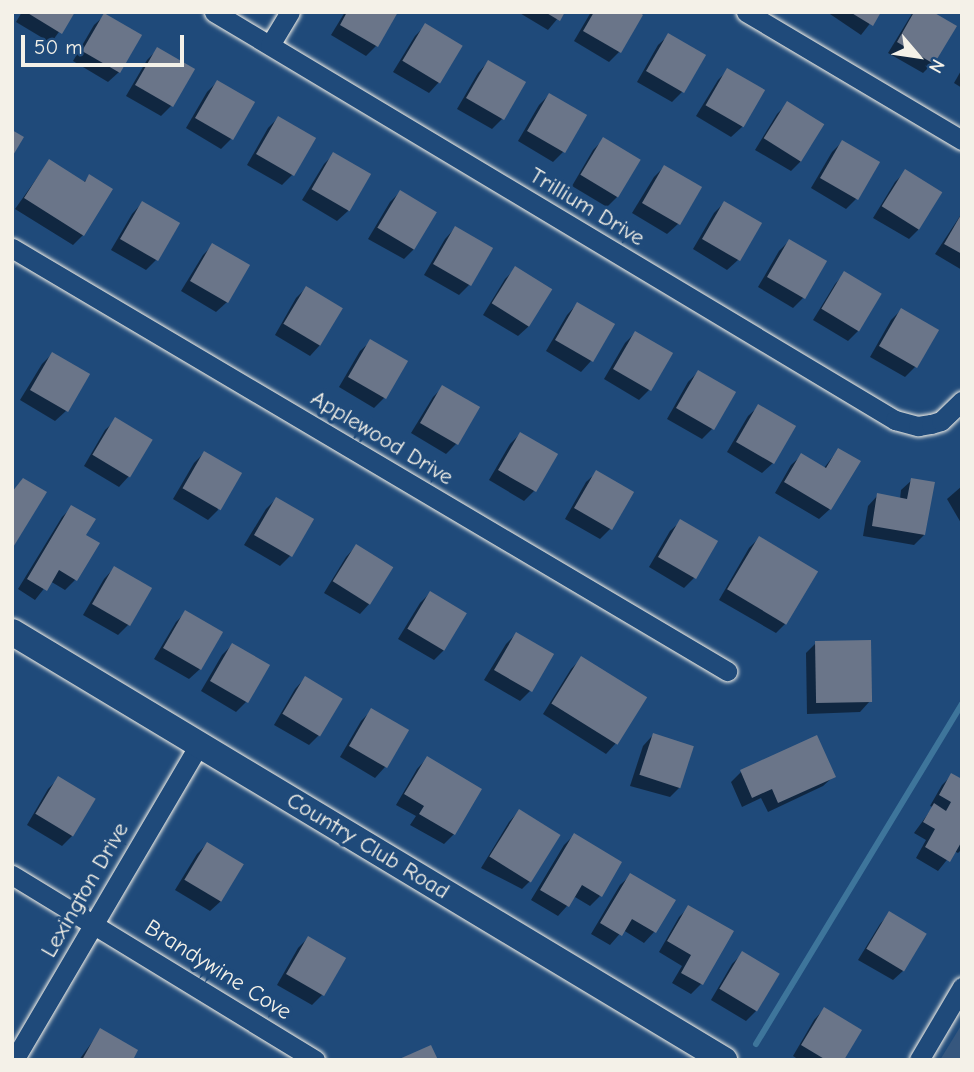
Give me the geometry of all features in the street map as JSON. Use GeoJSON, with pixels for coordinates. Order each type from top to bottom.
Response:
{"type":"FeatureCollection","features":[{"type":"Feature","properties":{"kind":"street","name":"Trillium Drive"},"geometry":{"type":"LineString","coordinates":[[214,12],[895,420],[918,426],[940,421],[962,401]]}},
{"type":"Feature","properties":{"kind":"street"},"geometry":{"type":"LineString","coordinates":[[270,46],[290,12]]}},
{"type":"Feature","properties":{"kind":"street"},"geometry":{"type":"LineString","coordinates":[[746,12],[962,141]]}},
{"type":"Feature","properties":{"kind":"street","name":"Applewood Drive"},"geometry":{"type":"LineString","coordinates":[[12,248],[727,671]]}},
{"type":"Feature","properties":{"kind":"street","name":"Country Club Road"},"geometry":{"type":"LineString","coordinates":[[12,632],[724,1060]]}},
{"type":"Feature","properties":{"kind":"street","name":"Lexington Drive"},"geometry":{"type":"LineString","coordinates":[[14,1060],[199,745]]}},
{"type":"Feature","properties":{"kind":"street","name":"Brandywine Cove"},"geometry":{"type":"LineString","coordinates":[[12,874],[315,1060]]}},
{"type":"Feature","properties":{"kind":"street"},"geometry":{"type":"LineString","coordinates":[[919,1060],[962,987]]}},
{"type":"Feature","properties":{"kind":"shaded area"},"geometry":{"type":"Polygon","coordinates":[[[962,1024],[962,1060],[940,1060],[962,1024]]]}},
{"type":"Feature","properties":{"kind":"building"},"geometry":{"type":"Polygon","coordinates":[[[26,12],[75,12],[62,34],[26,12]]]}},
{"type":"Feature","properties":{"kind":"building"},"geometry":{"type":"Polygon","coordinates":[[[347,12],[398,12],[378,47],[340,25],[347,12]]]}},
{"type":"Feature","properties":{"kind":"building"},"geometry":{"type":"Polygon","coordinates":[[[545,12],[565,12],[560,21],[545,12]]]}},
{"type":"Feature","properties":{"kind":"building"},"geometry":{"type":"Polygon","coordinates":[[[594,12],[639,12],[643,15],[621,53],[583,31],[594,12]]]}},
{"type":"Feature","properties":{"kind":"building"},"geometry":{"type":"Polygon","coordinates":[[[850,12],[881,12],[873,26],[850,12]]]}},
{"type":"Feature","properties":{"kind":"building"},"geometry":{"type":"Polygon","coordinates":[[[914,12],[933,12],[957,26],[934,64],[897,42],[914,12]]]}},
{"type":"Feature","properties":{"kind":"building"},"geometry":{"type":"Polygon","coordinates":[[[104,13],[142,35],[120,73],[82,51],[104,13]]]}},
{"type":"Feature","properties":{"kind":"building"},"geometry":{"type":"Polygon","coordinates":[[[425,23],[463,46],[440,83],[402,61],[425,23]]]}},
{"type":"Feature","properties":{"kind":"building"},"geometry":{"type":"Polygon","coordinates":[[[668,33],[706,55],[684,93],[646,71],[668,33]]]}},
{"type":"Feature","properties":{"kind":"building"},"geometry":{"type":"Polygon","coordinates":[[[157,47],[195,69],[173,107],[135,85],[157,47]]]}},
{"type":"Feature","properties":{"kind":"building"},"geometry":{"type":"Polygon","coordinates":[[[488,60],[526,82],[504,120],[466,98],[488,60]]]}},
{"type":"Feature","properties":{"kind":"building"},"geometry":{"type":"Polygon","coordinates":[[[727,68],[765,90],[744,127],[706,105],[727,68]]]}},
{"type":"Feature","properties":{"kind":"building"},"geometry":{"type":"Polygon","coordinates":[[[217,80],[255,102],[233,140],[195,118],[217,80]]]}},
{"type":"Feature","properties":{"kind":"building"},"geometry":{"type":"Polygon","coordinates":[[[549,93],[587,115],[565,153],[527,131],[549,93]]]}},
{"type":"Feature","properties":{"kind":"building"},"geometry":{"type":"Polygon","coordinates":[[[787,101],[824,124],[801,162],[764,138],[787,101]]]}},
{"type":"Feature","properties":{"kind":"building"},"geometry":{"type":"Polygon","coordinates":[[[278,116],[316,138],[294,176],[256,154],[278,116]]]}},
{"type":"Feature","properties":{"kind":"building"},"geometry":{"type":"Polygon","coordinates":[[[12,130],[24,137],[12,157],[12,130]]]}},
{"type":"Feature","properties":{"kind":"building"},"geometry":{"type":"Polygon","coordinates":[[[603,137],[641,160],[618,197],[580,175],[603,137]]]}},
{"type":"Feature","properties":{"kind":"building"},"geometry":{"type":"Polygon","coordinates":[[[842,140],[880,162],[858,200],[820,178],[842,140]]]}},
{"type":"Feature","properties":{"kind":"building"},"geometry":{"type":"Polygon","coordinates":[[[333,152],[371,174],[350,211],[312,189],[333,152]]]}},
{"type":"Feature","properties":{"kind":"building"},"geometry":{"type":"Polygon","coordinates":[[[49,159],[85,182],[89,174],[113,189],[84,236],[24,198],[49,159]]]}},
{"type":"Feature","properties":{"kind":"building"},"geometry":{"type":"Polygon","coordinates":[[[664,165],[702,187],[680,225],[642,203],[664,165]]]}},
{"type":"Feature","properties":{"kind":"building"},"geometry":{"type":"Polygon","coordinates":[[[905,169],[942,192],[919,230],[882,206],[905,169]]]}},
{"type":"Feature","properties":{"kind":"building"},"geometry":{"type":"Polygon","coordinates":[[[400,190],[437,212],[414,250],[377,228],[400,190]]]}},
{"type":"Feature","properties":{"kind":"building"},"geometry":{"type":"Polygon","coordinates":[[[142,201],[180,223],[158,261],[120,239],[142,201]]]}},
{"type":"Feature","properties":{"kind":"building"},"geometry":{"type":"Polygon","coordinates":[[[724,201],[762,223],[740,261],[702,239],[724,201]]]}},
{"type":"Feature","properties":{"kind":"building"},"geometry":{"type":"Polygon","coordinates":[[[962,213],[962,254],[944,244],[962,213]]]}},
{"type":"Feature","properties":{"kind":"building"},"geometry":{"type":"Polygon","coordinates":[[[455,226],[493,248],[471,286],[433,264],[455,226]]]}},
{"type":"Feature","properties":{"kind":"building"},"geometry":{"type":"Polygon","coordinates":[[[789,239],[827,261],[805,299],[767,277],[789,239]]]}},
{"type":"Feature","properties":{"kind":"building"},"geometry":{"type":"Polygon","coordinates":[[[212,243],[250,265],[228,303],[190,281],[212,243]]]}},
{"type":"Feature","properties":{"kind":"building"},"geometry":{"type":"Polygon","coordinates":[[[515,266],[552,289],[529,327],[492,303],[515,266]]]}},
{"type":"Feature","properties":{"kind":"building"},"geometry":{"type":"Polygon","coordinates":[[[844,271],[882,294],[859,331],[821,309],[844,271]]]}},
{"type":"Feature","properties":{"kind":"building"},"geometry":{"type":"Polygon","coordinates":[[[306,286],[343,308],[320,346],[283,324],[306,286]]]}},
{"type":"Feature","properties":{"kind":"building"},"geometry":{"type":"Polygon","coordinates":[[[577,302],[615,324],[593,362],[555,340],[577,302]]]}},
{"type":"Feature","properties":{"kind":"building"},"geometry":{"type":"Polygon","coordinates":[[[901,308],[939,330],[917,368],[879,346],[901,308]]]}},
{"type":"Feature","properties":{"kind":"building"},"geometry":{"type":"Polygon","coordinates":[[[635,331],[673,353],[651,391],[613,369],[635,331]]]}},
{"type":"Feature","properties":{"kind":"building"},"geometry":{"type":"Polygon","coordinates":[[[370,339],[408,361],[386,399],[348,377],[370,339]]]}},
{"type":"Feature","properties":{"kind":"building"},"geometry":{"type":"Polygon","coordinates":[[[52,352],[90,374],[68,412],[30,390],[52,352]]]}},
{"type":"Feature","properties":{"kind":"building"},"geometry":{"type":"Polygon","coordinates":[[[698,370],[736,392],[714,430],[676,408],[698,370]]]}},
{"type":"Feature","properties":{"kind":"building"},"geometry":{"type":"Polygon","coordinates":[[[442,385],[480,407],[458,445],[420,423],[442,385]]]}},
{"type":"Feature","properties":{"kind":"building"},"geometry":{"type":"Polygon","coordinates":[[[758,404],[796,426],[774,464],[736,442],[758,404]]]}},
{"type":"Feature","properties":{"kind":"building"},"geometry":{"type":"Polygon","coordinates":[[[115,417],[153,440],[130,477],[92,455],[115,417]]]}},
{"type":"Feature","properties":{"kind":"building"},"geometry":{"type":"Polygon","coordinates":[[[520,432],[558,454],[536,492],[498,470],[520,432]]]}},
{"type":"Feature","properties":{"kind":"building"},"geometry":{"type":"Polygon","coordinates":[[[838,448],[861,461],[831,510],[784,482],[801,453],[826,468],[838,448]]]}},
{"type":"Feature","properties":{"kind":"building"},"geometry":{"type":"Polygon","coordinates":[[[204,451],[242,473],[221,510],[182,488],[204,451]]]}},
{"type":"Feature","properties":{"kind":"building"},"geometry":{"type":"Polygon","coordinates":[[[596,470],[634,492],[612,530],[574,508],[596,470]]]}},
{"type":"Feature","properties":{"kind":"building"},"geometry":{"type":"Polygon","coordinates":[[[23,478],[47,492],[12,549],[12,492],[23,478]]]}},
{"type":"Feature","properties":{"kind":"building"},"geometry":{"type":"Polygon","coordinates":[[[911,478],[935,482],[925,535],[872,526],[877,493],[907,499],[911,478]]]}},
{"type":"Feature","properties":{"kind":"building"},"geometry":{"type":"Polygon","coordinates":[[[276,497],[314,519],[292,557],[254,535],[276,497]]]}},
{"type":"Feature","properties":{"kind":"building"},"geometry":{"type":"Polygon","coordinates":[[[71,505],[96,519],[86,535],[100,543],[77,581],[59,570],[47,591],[27,579],[71,505]]]}},
{"type":"Feature","properties":{"kind":"building"},"geometry":{"type":"Polygon","coordinates":[[[680,519],[718,541],[696,579],[658,557],[680,519]]]}},
{"type":"Feature","properties":{"kind":"building"},"geometry":{"type":"Polygon","coordinates":[[[759,536],[818,572],[786,625],[727,589],[759,536]]]}},
{"type":"Feature","properties":{"kind":"building"},"geometry":{"type":"Polygon","coordinates":[[[356,544],[393,567],[370,605],[333,581],[356,544]]]}},
{"type":"Feature","properties":{"kind":"building"},"geometry":{"type":"Polygon","coordinates":[[[114,566],[152,588],[130,626],[92,604],[114,566]]]}},
{"type":"Feature","properties":{"kind":"building"},"geometry":{"type":"Polygon","coordinates":[[[430,591],[467,613],[444,651],[407,629],[430,591]]]}},
{"type":"Feature","properties":{"kind":"building"},"geometry":{"type":"Polygon","coordinates":[[[185,610],[223,632],[201,670],[163,648],[185,610]]]}},
{"type":"Feature","properties":{"kind":"building"},"geometry":{"type":"Polygon","coordinates":[[[516,632],[554,654],[532,692],[494,670],[516,632]]]}},
{"type":"Feature","properties":{"kind":"building"},"geometry":{"type":"Polygon","coordinates":[[[871,640],[872,702],[816,703],[815,641],[871,640]]]}},
{"type":"Feature","properties":{"kind":"building"},"geometry":{"type":"Polygon","coordinates":[[[232,643],[270,665],[248,703],[210,681],[232,643]]]}},
{"type":"Feature","properties":{"kind":"building"},"geometry":{"type":"Polygon","coordinates":[[[581,656],[647,697],[617,745],[551,703],[581,656]]]}},
{"type":"Feature","properties":{"kind":"building"},"geometry":{"type":"Polygon","coordinates":[[[305,676],[343,699],[320,736],[282,714],[305,676]]]}},
{"type":"Feature","properties":{"kind":"building"},"geometry":{"type":"Polygon","coordinates":[[[371,708],[409,730],[387,768],[349,746],[371,708]]]}},
{"type":"Feature","properties":{"kind":"building"},"geometry":{"type":"Polygon","coordinates":[[[653,733],[694,746],[680,788],[639,775],[653,733]]]}},
{"type":"Feature","properties":{"kind":"building"},"geometry":{"type":"Polygon","coordinates":[[[817,735],[836,777],[778,803],[772,789],[752,798],[740,770],[817,735]]]}},
{"type":"Feature","properties":{"kind":"building"},"geometry":{"type":"Polygon","coordinates":[[[427,756],[482,789],[455,835],[419,814],[424,806],[404,794],[427,756]]]}},
{"type":"Feature","properties":{"kind":"building"},"geometry":{"type":"Polygon","coordinates":[[[951,773],[962,779],[962,841],[950,862],[925,847],[935,829],[923,822],[934,803],[946,811],[951,802],[939,795],[951,773]]]}},
{"type":"Feature","properties":{"kind":"building"},"geometry":{"type":"Polygon","coordinates":[[[58,776],[96,799],[73,836],[35,814],[58,776]]]}},
{"type":"Feature","properties":{"kind":"building"},"geometry":{"type":"Polygon","coordinates":[[[519,809],[561,835],[531,882],[489,856],[519,809]]]}},
{"type":"Feature","properties":{"kind":"building"},"geometry":{"type":"Polygon","coordinates":[[[574,833],[622,862],[602,897],[582,885],[569,907],[540,890],[574,833]]]}},
{"type":"Feature","properties":{"kind":"building"},"geometry":{"type":"Polygon","coordinates":[[[207,842],[244,864],[221,902],[184,880],[207,842]]]}},
{"type":"Feature","properties":{"kind":"building"},"geometry":{"type":"Polygon","coordinates":[[[630,873],[676,900],[656,933],[632,919],[622,936],[600,923],[630,873]]]}},
{"type":"Feature","properties":{"kind":"building"},"geometry":{"type":"Polygon","coordinates":[[[688,905],[734,931],[703,985],[681,973],[691,955],[667,941],[688,905]]]}},
{"type":"Feature","properties":{"kind":"building"},"geometry":{"type":"Polygon","coordinates":[[[889,911],[927,934],[904,971],[866,949],[889,911]]]}},
{"type":"Feature","properties":{"kind":"building"},"geometry":{"type":"Polygon","coordinates":[[[308,936],[346,958],[324,996],[286,974],[308,936]]]}},
{"type":"Feature","properties":{"kind":"building"},"geometry":{"type":"Polygon","coordinates":[[[742,951],[780,974],[757,1011],[719,989],[742,951]]]}},
{"type":"Feature","properties":{"kind":"building"},"geometry":{"type":"Polygon","coordinates":[[[824,1007],[862,1030],[844,1060],[826,1060],[801,1045],[824,1007]]]}},
{"type":"Feature","properties":{"kind":"building"},"geometry":{"type":"Polygon","coordinates":[[[100,1028],[138,1050],[133,1060],[82,1060],[100,1028]]]}},
{"type":"Feature","properties":{"kind":"building"},"geometry":{"type":"Polygon","coordinates":[[[431,1045],[438,1060],[397,1060],[431,1045]]]}},
{"type":"Feature","properties":{"kind":"waterway"},"geometry":{"type":"LineString","coordinates":[[756,1044],[962,704]]}}]}
